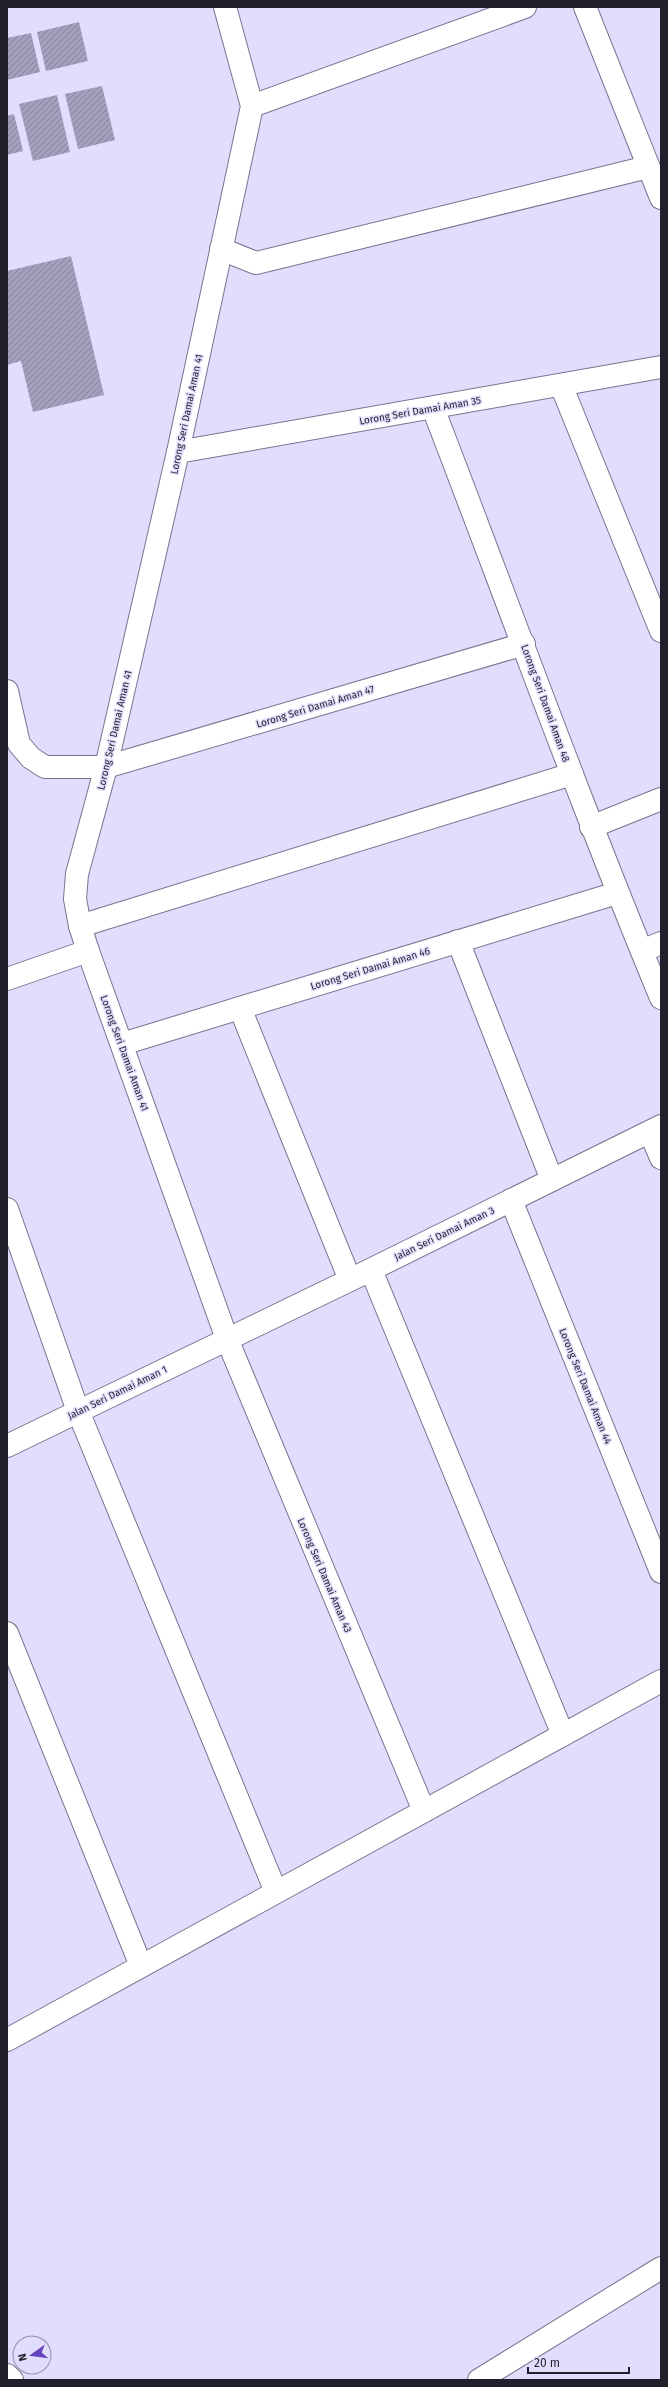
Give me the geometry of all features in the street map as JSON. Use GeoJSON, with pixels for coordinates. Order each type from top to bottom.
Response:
{"type":"FeatureCollection","features":[{"type":"Feature","properties":{"kind":"street"},"geometry":{"type":"LineString","coordinates":[[225,7],[252,106],[525,7]]}},
{"type":"Feature","properties":{"kind":"street"},"geometry":{"type":"LineString","coordinates":[[585,7],[661,198]]}},
{"type":"Feature","properties":{"kind":"street","name":"Lorong Seri Damai Aman 41"},"geometry":{"type":"LineString","coordinates":[[227,1339],[88,951],[80,926],[75,899],[77,874],[106,767],[178,452],[252,106]]}},
{"type":"Feature","properties":{"kind":"street"},"geometry":{"type":"LineString","coordinates":[[221,250],[256,263],[648,167]]}},
{"type":"Feature","properties":{"kind":"street","name":"Lorong Seri Damai Aman 35"},"geometry":{"type":"LineString","coordinates":[[178,452],[661,367]]}},
{"type":"Feature","properties":{"kind":"street"},"geometry":{"type":"LineString","coordinates":[[561,385],[661,631]]}},
{"type":"Feature","properties":{"kind":"street","name":"Lorong Seri Damai Aman 48"},"geometry":{"type":"LineString","coordinates":[[433,408],[524,644],[591,827],[617,893],[651,947],[661,998]]}},
{"type":"Feature","properties":{"kind":"street","name":"Lorong Seri Damai Aman 47"},"geometry":{"type":"LineString","coordinates":[[7,691],[19,744],[31,758],[45,767],[106,767],[524,644]]}},
{"type":"Feature","properties":{"kind":"street"},"geometry":{"type":"LineString","coordinates":[[80,926],[572,774]]}},
{"type":"Feature","properties":{"kind":"street"},"geometry":{"type":"LineString","coordinates":[[591,827],[661,799]]}},
{"type":"Feature","properties":{"kind":"street","name":"Lorong Seri Damai Aman 46"},"geometry":{"type":"LineString","coordinates":[[122,1044],[617,893]]}},
{"type":"Feature","properties":{"kind":"street"},"geometry":{"type":"LineString","coordinates":[[458,941],[552,1180]]}},
{"type":"Feature","properties":{"kind":"street"},"geometry":{"type":"LineString","coordinates":[[7,980],[88,951]]}},
{"type":"Feature","properties":{"kind":"street"},"geometry":{"type":"LineString","coordinates":[[240,1008],[350,1280]]}},
{"type":"Feature","properties":{"kind":"street"},"geometry":{"type":"LineString","coordinates":[[656,1129],[661,1158]]}},
{"type":"Feature","properties":{"kind":"street","name":"Jalan Seri Damai Aman 3"},"geometry":{"type":"LineString","coordinates":[[227,1339],[371,1270],[656,1129]]}},
{"type":"Feature","properties":{"kind":"street","name":"Lorong Seri Damai Aman 44"},"geometry":{"type":"LineString","coordinates":[[511,1200],[661,1572]]}},
{"type":"Feature","properties":{"kind":"street"},"geometry":{"type":"LineString","coordinates":[[7,1210],[78,1411],[276,1892]]}},
{"type":"Feature","properties":{"kind":"street"},"geometry":{"type":"LineString","coordinates":[[371,1270],[563,1735]]}},
{"type":"Feature","properties":{"kind":"street","name":"Jalan Seri Damai Aman 1"},"geometry":{"type":"LineString","coordinates":[[7,1446],[227,1339]]}},
{"type":"Feature","properties":{"kind":"street","name":"Lorong Seri Damai Aman 43"},"geometry":{"type":"LineString","coordinates":[[227,1339],[424,1811]]}},
{"type":"Feature","properties":{"kind":"street"},"geometry":{"type":"LineString","coordinates":[[7,1633],[141,1966]]}},
{"type":"Feature","properties":{"kind":"street"},"geometry":{"type":"LineString","coordinates":[[7,2040],[661,1681]]}},
{"type":"Feature","properties":{"kind":"street"},"geometry":{"type":"LineString","coordinates":[[479,2380],[661,2268]]}},
{"type":"Feature","properties":{"kind":"street"},"geometry":{"type":"LineString","coordinates":[[7,2375],[12,2380]]}},
{"type":"Feature","properties":{"kind":"building"},"geometry":{"type":"Polygon","coordinates":[[[79,22],[88,61],[46,71],[37,32],[79,22]]]}},
{"type":"Feature","properties":{"kind":"building"},"geometry":{"type":"Polygon","coordinates":[[[31,33],[40,72],[7,80],[7,38],[31,33]]]}},
{"type":"Feature","properties":{"kind":"building"},"geometry":{"type":"Polygon","coordinates":[[[102,86],[115,140],[78,149],[65,94],[102,86]]]}},
{"type":"Feature","properties":{"kind":"building"},"geometry":{"type":"Polygon","coordinates":[[[57,95],[70,152],[33,161],[19,104],[57,95]]]}},
{"type":"Feature","properties":{"kind":"building"},"geometry":{"type":"Polygon","coordinates":[[[14,114],[23,151],[7,155],[7,116],[14,114]]]}},
{"type":"Feature","properties":{"kind":"building"},"geometry":{"type":"Polygon","coordinates":[[[71,256],[104,395],[33,412],[21,361],[7,365],[7,271],[71,256]]]}}]}
